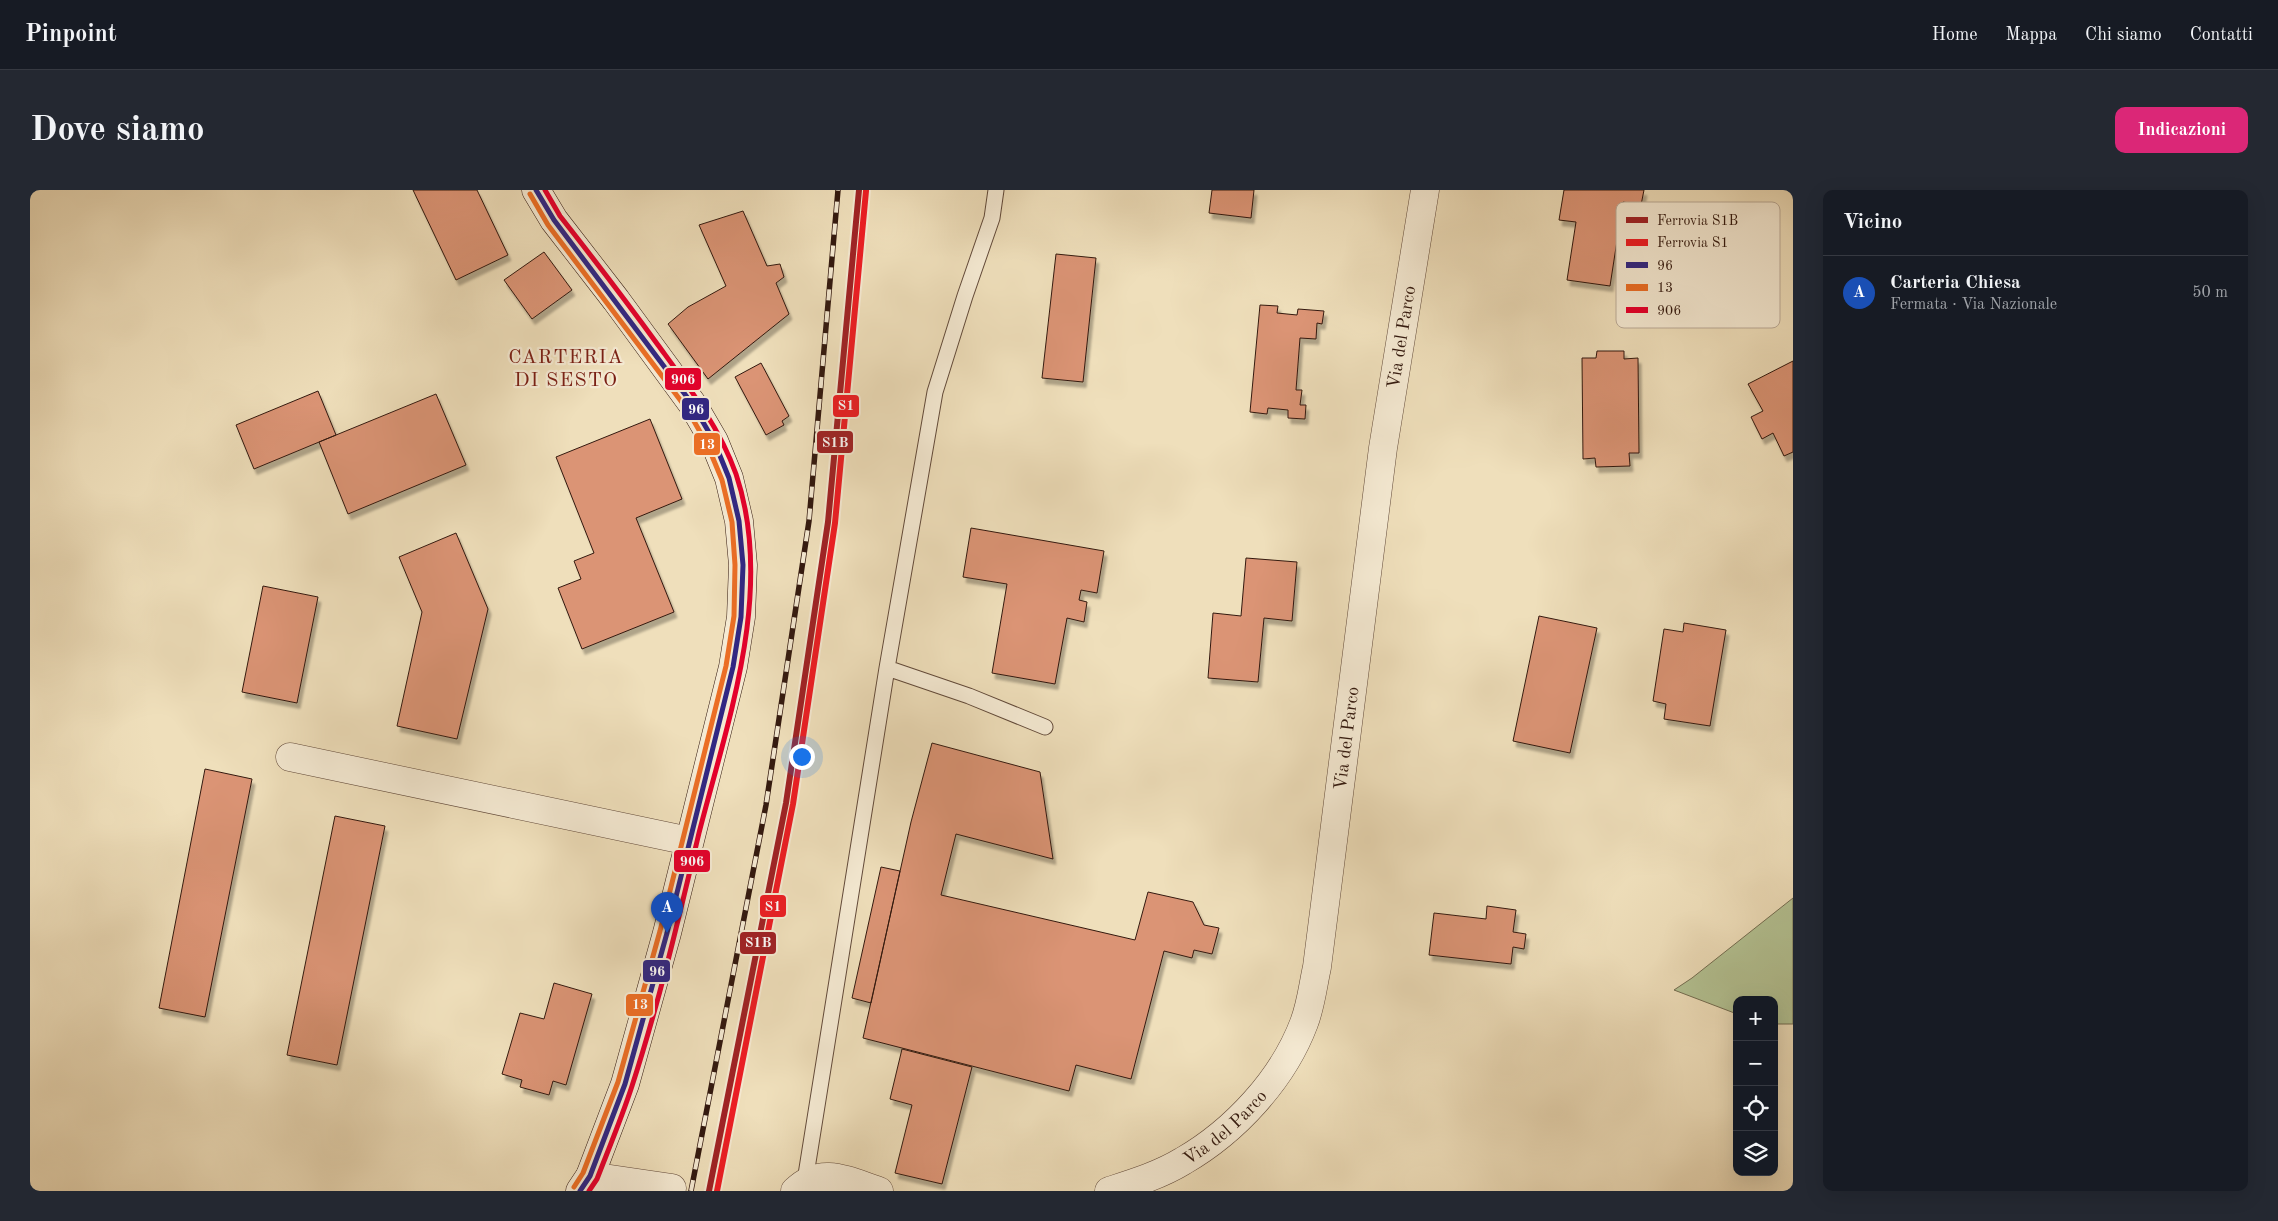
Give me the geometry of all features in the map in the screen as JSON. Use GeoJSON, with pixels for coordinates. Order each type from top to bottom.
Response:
{"type":"FeatureCollection","features":[{"type":"Feature","properties":{"kind":"street"},"geometry":{"type":"LineString","coordinates":[[536,190],[554,220],[616,300],[693,405],[714,441],[728,478],[739,521],[743,564],[740,625],[733,667],[667,933],[625,1084],[585,1184],[672,1188]]}},
{"type":"Feature","properties":{"kind":"street","name":"Via del Parco"},"geometry":{"type":"LineString","coordinates":[[1109,1191],[1156,1175],[1183,1162],[1210,1144],[1243,1114],[1268,1086],[1289,1054],[1304,1022],[1317,967],[1383,448],[1424,190]]}},
{"type":"Feature","properties":{"kind":"street"},"geometry":{"type":"LineString","coordinates":[[290,757],[690,841]]}},
{"type":"Feature","properties":{"kind":"street"},"geometry":{"type":"LineString","coordinates":[[800,1186],[821,1176],[830,1176],[879,1191]]}},
{"type":"Feature","properties":{"kind":"lane"},"geometry":{"type":"LineString","coordinates":[[800,1186],[935,392],[992,218],[996,190]]}},
{"type":"Feature","properties":{"kind":"lane"},"geometry":{"type":"LineString","coordinates":[[888,668],[968,696],[1046,727]]}},
{"type":"Feature","properties":{"kind":"green space"},"geometry":{"type":"Polygon","coordinates":[[[1793,898],[1793,1024],[1778,1024],[1778,996],[1733,996],[1733,1012],[1674,990],[1692,978],[1793,898]]]}},
{"type":"Feature","properties":{"kind":"building"},"geometry":{"type":"Polygon","coordinates":[[[413,190],[477,190],[508,255],[456,280],[413,190]]]}},
{"type":"Feature","properties":{"kind":"building"},"geometry":{"type":"Polygon","coordinates":[[[1212,190],[1254,190],[1251,218],[1209,213],[1212,190]]]}},
{"type":"Feature","properties":{"kind":"building"},"geometry":{"type":"Polygon","coordinates":[[[1564,190],[1644,190],[1642,202],[1616,202],[1616,247],[1610,286],[1567,280],[1576,222],[1559,220],[1564,190]]]}},
{"type":"Feature","properties":{"kind":"building"},"geometry":{"type":"Polygon","coordinates":[[[743,211],[767,266],[780,264],[784,277],[776,283],[789,314],[708,379],[668,324],[688,307],[726,286],[699,225],[743,211]]]}},
{"type":"Feature","properties":{"kind":"building"},"geometry":{"type":"Polygon","coordinates":[[[544,252],[572,290],[532,319],[504,280],[544,252]]]}},
{"type":"Feature","properties":{"kind":"building"},"geometry":{"type":"Polygon","coordinates":[[[1056,254],[1096,258],[1083,382],[1042,378],[1056,254]]]}},
{"type":"Feature","properties":{"kind":"building"},"geometry":{"type":"Polygon","coordinates":[[[1260,305],[1278,306],[1277,313],[1297,315],[1298,309],[1324,311],[1322,324],[1317,323],[1316,339],[1300,338],[1296,390],[1302,390],[1300,405],[1306,405],[1305,419],[1288,418],[1288,410],[1268,408],[1267,414],[1250,412],[1260,305]]]}},
{"type":"Feature","properties":{"kind":"building"},"geometry":{"type":"Polygon","coordinates":[[[1597,351],[1624,351],[1624,359],[1638,358],[1639,453],[1629,453],[1630,466],[1596,467],[1595,458],[1583,459],[1582,358],[1596,358],[1597,351]]]}},
{"type":"Feature","properties":{"kind":"building"},"geometry":{"type":"Polygon","coordinates":[[[1793,361],[1793,452],[1784,456],[1773,433],[1762,439],[1751,417],[1763,411],[1748,384],[1793,361]]]}},
{"type":"Feature","properties":{"kind":"building"},"geometry":{"type":"Polygon","coordinates":[[[761,363],[789,416],[782,421],[784,425],[766,435],[735,377],[761,363]]]}},
{"type":"Feature","properties":{"kind":"building"},"geometry":{"type":"Polygon","coordinates":[[[318,391],[336,435],[254,469],[236,425],[318,391]]]}},
{"type":"Feature","properties":{"kind":"building"},"geometry":{"type":"Polygon","coordinates":[[[436,394],[466,465],[348,514],[319,442],[436,394]]]}},
{"type":"Feature","properties":{"kind":"building"},"geometry":{"type":"Polygon","coordinates":[[[650,419],[682,499],[636,518],[674,612],[582,649],[558,588],[581,579],[574,561],[594,553],[556,457],[650,419]]]}},
{"type":"Feature","properties":{"kind":"building"},"geometry":{"type":"Polygon","coordinates":[[[971,528],[1104,551],[1097,593],[1081,590],[1079,600],[1087,602],[1084,622],[1067,618],[1055,684],[992,673],[1007,584],[963,577],[971,528]]]}},
{"type":"Feature","properties":{"kind":"building"},"geometry":{"type":"Polygon","coordinates":[[[456,533],[488,609],[457,739],[397,726],[422,612],[399,557],[456,533]]]}},
{"type":"Feature","properties":{"kind":"building"},"geometry":{"type":"Polygon","coordinates":[[[1246,558],[1297,562],[1292,621],[1264,618],[1258,682],[1208,678],[1213,613],[1241,616],[1246,558]]]}},
{"type":"Feature","properties":{"kind":"building"},"geometry":{"type":"Polygon","coordinates":[[[263,586],[318,597],[297,703],[242,692],[263,586]]]}},
{"type":"Feature","properties":{"kind":"building"},"geometry":{"type":"Polygon","coordinates":[[[1539,616],[1597,628],[1570,753],[1513,741],[1539,616]]]}},
{"type":"Feature","properties":{"kind":"building"},"geometry":{"type":"Polygon","coordinates":[[[1684,623],[1726,630],[1710,726],[1664,719],[1666,704],[1653,701],[1664,629],[1683,632],[1684,623]]]}},
{"type":"Feature","properties":{"kind":"building"},"geometry":{"type":"Polygon","coordinates":[[[932,743],[1040,772],[1053,859],[956,834],[941,895],[1135,940],[1148,892],[1193,902],[1204,925],[1219,928],[1212,954],[1194,950],[1192,958],[1164,951],[1131,1079],[1076,1065],[1069,1091],[863,1038],[911,822],[932,743]]]}},
{"type":"Feature","properties":{"kind":"building"},"geometry":{"type":"Polygon","coordinates":[[[205,769],[252,779],[205,1017],[159,1008],[205,769]]]}},
{"type":"Feature","properties":{"kind":"building"},"geometry":{"type":"Polygon","coordinates":[[[335,816],[385,826],[337,1065],[287,1055],[335,816]]]}},
{"type":"Feature","properties":{"kind":"building"},"geometry":{"type":"Polygon","coordinates":[[[881,867],[900,871],[871,1003],[852,998],[881,867]]]}},
{"type":"Feature","properties":{"kind":"building"},"geometry":{"type":"Polygon","coordinates":[[[1487,906],[1516,910],[1513,932],[1526,934],[1524,949],[1513,947],[1511,964],[1429,955],[1434,913],[1486,919],[1487,906]]]}},
{"type":"Feature","properties":{"kind":"building"},"geometry":{"type":"Polygon","coordinates":[[[554,983],[592,994],[566,1085],[553,1081],[549,1095],[520,1087],[522,1080],[502,1074],[520,1013],[544,1019],[554,983]]]}},
{"type":"Feature","properties":{"kind":"building"},"geometry":{"type":"Polygon","coordinates":[[[902,1049],[972,1067],[942,1184],[895,1173],[912,1105],[890,1099],[902,1049]]]}},
{"type":"Feature","properties":{"kind":"railway"},"geometry":{"type":"LineString","coordinates":[[691,1191],[766,805],[809,521],[838,190]]}},
{"type":"Feature","properties":{"kind":"rail line","name":"S1B"},"geometry":{"type":"LineString","coordinates":[[709,1191],[786,803],[828,522],[859,190]]}},
{"type":"Feature","properties":{"kind":"rail line","name":"S1"},"geometry":{"type":"LineString","coordinates":[[717,1191],[793,804],[835,523],[866,191]]}},
{"type":"Feature","properties":{"kind":"transit line","name":"96"},"geometry":{"type":"LineString","coordinates":[[536,190],[554,220],[693,405],[714,441],[729,478],[739,521],[743,565],[741,617],[733,667],[667,933],[625,1084],[590,1176],[580,1191]]}},
{"type":"Feature","properties":{"kind":"transit line","name":"906"},"geometry":{"type":"LineString","coordinates":[[545,190],[560,216],[622,296],[691,391],[721,439],[736,474],[747,518],[751,563],[749,609],[743,655],[734,700],[668,960],[628,1098],[597,1179],[589,1191]]}},
{"type":"Feature","properties":{"kind":"transit line","name":"13"},"geometry":{"type":"LineString","coordinates":[[530,194],[548,225],[687,409],[707,444],[722,480],[732,522],[735,565],[734,616],[726,666],[660,931],[618,1082],[583,1173],[574,1187]]}},
{"type":"Feature","properties":{"kind":"place","name":"Carteria Chiesa"},"geometry":{"type":"Point","coordinates":[667,933]}},
{"type":"Feature","properties":{"kind":"district","name":"CARTERIA DI SESTO"},"geometry":{"type":"Point","coordinates":[566,368]}}]}
